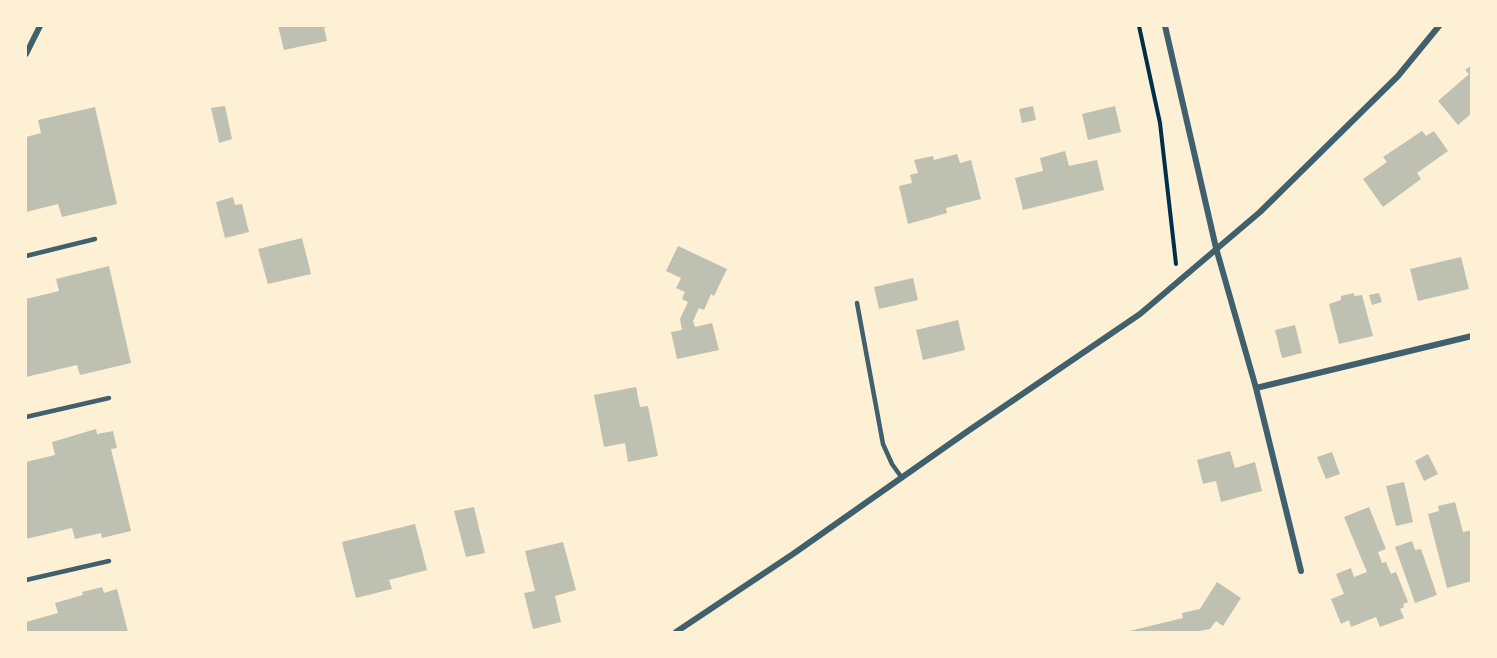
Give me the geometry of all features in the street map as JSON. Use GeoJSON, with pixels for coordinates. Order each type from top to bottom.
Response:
{"type":"FeatureCollection","features":[{"type":"Feature","properties":{"kind":"street"},"geometry":{"type":"LineString","coordinates":[[26,54],[40,26]]}},
{"type":"Feature","properties":{"kind":"street"},"geometry":{"type":"LineString","coordinates":[[1165,26],[1216,248],[1256,388],[1300,572]]}},
{"type":"Feature","properties":{"kind":"street"},"geometry":{"type":"LineString","coordinates":[[676,633],[1140,314],[1260,212],[1390,84],[1439,26]]}},
{"type":"Feature","properties":{"kind":"street"},"geometry":{"type":"LineString","coordinates":[[1256,388],[1472,336]]}},
{"type":"Feature","properties":{"kind":"lane"},"geometry":{"type":"LineString","coordinates":[[26,256],[95,239]]}},
{"type":"Feature","properties":{"kind":"lane"},"geometry":{"type":"LineString","coordinates":[[857,303],[883,444],[892,464],[902,478]]}},
{"type":"Feature","properties":{"kind":"lane"},"geometry":{"type":"LineString","coordinates":[[26,417],[109,398]]}},
{"type":"Feature","properties":{"kind":"lane"},"geometry":{"type":"LineString","coordinates":[[26,579],[109,561]]}},
{"type":"Feature","properties":{"kind":"path"},"geometry":{"type":"LineString","coordinates":[[1139,26],[1160,123],[1178,281]]}},
{"type":"Feature","properties":{"kind":"building"},"geometry":{"type":"Polygon","coordinates":[[[278,26],[331,26],[324,28],[327,41],[284,50],[278,26]]]}},
{"type":"Feature","properties":{"kind":"building"},"geometry":{"type":"Polygon","coordinates":[[[1472,65],[1472,113],[1458,125],[1438,101],[1469,74],[1465,70],[1472,65]]]}},
{"type":"Feature","properties":{"kind":"building"},"geometry":{"type":"Polygon","coordinates":[[[225,106],[232,139],[219,143],[211,108],[225,106]]]}},
{"type":"Feature","properties":{"kind":"building"},"geometry":{"type":"Polygon","coordinates":[[[1033,106],[1036,120],[1022,123],[1019,109],[1033,106]]]}},
{"type":"Feature","properties":{"kind":"building"},"geometry":{"type":"Polygon","coordinates":[[[1115,106],[1121,132],[1088,140],[1082,114],[1115,106]]]}},
{"type":"Feature","properties":{"kind":"building"},"geometry":{"type":"Polygon","coordinates":[[[95,107],[117,204],[62,217],[58,204],[26,212],[26,137],[41,133],[38,120],[95,107]]]}},
{"type":"Feature","properties":{"kind":"building"},"geometry":{"type":"Polygon","coordinates":[[[1422,131],[1426,136],[1434,131],[1448,151],[1417,173],[1421,179],[1383,207],[1363,179],[1387,162],[1383,157],[1422,131]]]}},
{"type":"Feature","properties":{"kind":"building"},"geometry":{"type":"Polygon","coordinates":[[[1065,151],[1069,166],[1097,160],[1104,190],[1023,210],[1015,178],[1043,171],[1040,158],[1065,151]]]}},
{"type":"Feature","properties":{"kind":"building"},"geometry":{"type":"Polygon","coordinates":[[[957,154],[960,163],[971,160],[981,199],[946,208],[947,213],[908,224],[899,186],[912,183],[910,175],[918,173],[914,160],[933,156],[934,160],[957,154]]]}},
{"type":"Feature","properties":{"kind":"building"},"geometry":{"type":"Polygon","coordinates":[[[233,197],[235,205],[242,204],[249,232],[225,238],[216,202],[233,197]]]}},
{"type":"Feature","properties":{"kind":"building"},"geometry":{"type":"Polygon","coordinates":[[[302,238],[311,274],[268,284],[258,249],[302,238]]]}},
{"type":"Feature","properties":{"kind":"building"},"geometry":{"type":"Polygon","coordinates":[[[678,246],[727,269],[714,296],[711,294],[704,310],[699,308],[693,321],[695,327],[712,323],[719,350],[677,359],[671,332],[682,330],[680,319],[688,302],[682,299],[685,292],[676,288],[681,278],[666,271],[678,246]]]}},
{"type":"Feature","properties":{"kind":"building"},"geometry":{"type":"Polygon","coordinates":[[[1461,257],[1469,289],[1418,301],[1410,269],[1461,257]]]}},
{"type":"Feature","properties":{"kind":"building"},"geometry":{"type":"Polygon","coordinates":[[[109,266],[131,363],[80,375],[77,365],[26,377],[26,299],[59,291],[56,279],[109,266]]]}},
{"type":"Feature","properties":{"kind":"building"},"geometry":{"type":"Polygon","coordinates":[[[913,278],[918,300],[879,309],[874,287],[913,278]]]}},
{"type":"Feature","properties":{"kind":"building"},"geometry":{"type":"Polygon","coordinates":[[[1354,293],[1354,296],[1362,295],[1373,336],[1339,344],[1329,304],[1341,300],[1341,296],[1354,293]]]}},
{"type":"Feature","properties":{"kind":"building"},"geometry":{"type":"Polygon","coordinates":[[[1379,293],[1382,302],[1372,305],[1369,295],[1379,293]]]}},
{"type":"Feature","properties":{"kind":"building"},"geometry":{"type":"Polygon","coordinates":[[[958,320],[965,350],[923,360],[916,330],[958,320]]]}},
{"type":"Feature","properties":{"kind":"building"},"geometry":{"type":"Polygon","coordinates":[[[1295,325],[1302,353],[1282,358],[1275,330],[1295,325]]]}},
{"type":"Feature","properties":{"kind":"building"},"geometry":{"type":"Polygon","coordinates":[[[636,387],[640,407],[648,406],[658,456],[628,462],[625,443],[604,447],[594,395],[636,387]]]}},
{"type":"Feature","properties":{"kind":"building"},"geometry":{"type":"Polygon","coordinates":[[[96,429],[97,434],[113,431],[117,448],[111,449],[131,531],[102,538],[101,533],[75,539],[72,528],[26,539],[26,462],[55,455],[52,442],[96,429]]]}},
{"type":"Feature","properties":{"kind":"building"},"geometry":{"type":"Polygon","coordinates":[[[1230,451],[1235,468],[1255,462],[1262,491],[1221,502],[1216,481],[1203,484],[1197,460],[1230,451]]]}},
{"type":"Feature","properties":{"kind":"building"},"geometry":{"type":"Polygon","coordinates":[[[1332,452],[1340,474],[1326,479],[1317,457],[1332,452]]]}},
{"type":"Feature","properties":{"kind":"building"},"geometry":{"type":"Polygon","coordinates":[[[1428,454],[1438,474],[1424,481],[1415,461],[1428,454]]]}},
{"type":"Feature","properties":{"kind":"building"},"geometry":{"type":"Polygon","coordinates":[[[1404,482],[1413,522],[1396,526],[1386,486],[1404,482]]]}},
{"type":"Feature","properties":{"kind":"building"},"geometry":{"type":"Polygon","coordinates":[[[1455,502],[1463,532],[1472,530],[1472,581],[1447,588],[1428,514],[1439,511],[1438,506],[1455,502]]]}},
{"type":"Feature","properties":{"kind":"building"},"geometry":{"type":"Polygon","coordinates":[[[474,507],[485,553],[466,557],[454,511],[474,507]]]}},
{"type":"Feature","properties":{"kind":"building"},"geometry":{"type":"Polygon","coordinates":[[[1369,507],[1386,549],[1378,552],[1382,563],[1386,562],[1391,574],[1396,572],[1408,602],[1400,609],[1404,618],[1380,627],[1376,617],[1351,627],[1349,620],[1341,624],[1331,599],[1344,594],[1336,574],[1351,568],[1354,577],[1367,572],[1344,517],[1369,507]]]}},
{"type":"Feature","properties":{"kind":"building"},"geometry":{"type":"Polygon","coordinates":[[[415,524],[427,570],[389,580],[392,589],[356,598],[342,542],[415,524]]]}},
{"type":"Feature","properties":{"kind":"building"},"geometry":{"type":"Polygon","coordinates":[[[1412,541],[1415,550],[1421,549],[1437,595],[1415,603],[1395,547],[1412,541]]]}},
{"type":"Feature","properties":{"kind":"building"},"geometry":{"type":"Polygon","coordinates":[[[563,542],[576,590],[555,596],[561,622],[533,629],[524,593],[535,591],[525,551],[563,542]]]}},
{"type":"Feature","properties":{"kind":"building"},"geometry":{"type":"Polygon","coordinates":[[[1217,582],[1241,598],[1223,626],[1216,621],[1210,629],[1194,632],[1125,632],[1183,618],[1182,613],[1200,609],[1217,582]]]}},
{"type":"Feature","properties":{"kind":"building"},"geometry":{"type":"Polygon","coordinates":[[[102,587],[104,593],[117,589],[128,632],[26,632],[26,622],[58,613],[55,603],[102,587]]]}}]}
